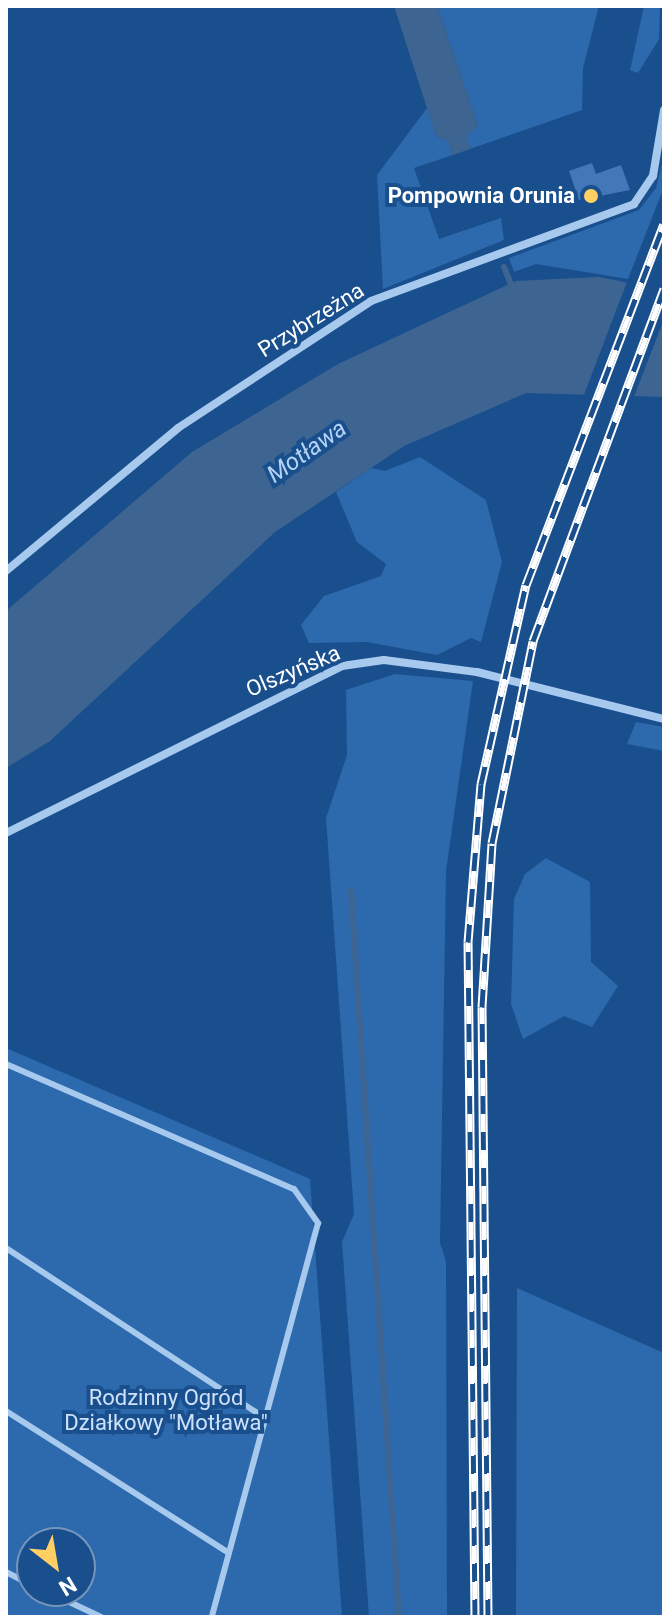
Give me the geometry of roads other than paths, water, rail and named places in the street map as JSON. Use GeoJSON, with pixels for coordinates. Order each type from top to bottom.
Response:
{"type":"FeatureCollection","features":[{"type":"Feature","properties":{"kind":"street","name":"Przybrzeżna"},"geometry":{"type":"LineString","coordinates":[[6,571],[178,428],[371,301],[634,204],[653,176],[664,110]]}},
{"type":"Feature","properties":{"kind":"street","name":"Olszyńska"},"geometry":{"type":"LineString","coordinates":[[6,833],[342,666],[384,660],[477,672],[664,719]]}},
{"type":"Feature","properties":{"kind":"lane"},"geometry":{"type":"LineString","coordinates":[[6,1064],[294,1189],[311,1205],[318,1223],[314,1255],[212,1617]]}},
{"type":"Feature","properties":{"kind":"lane"},"geometry":{"type":"LineString","coordinates":[[6,1248],[266,1419]]}},
{"type":"Feature","properties":{"kind":"lane"},"geometry":{"type":"LineString","coordinates":[[6,1411],[229,1553]]}},
{"type":"Feature","properties":{"kind":"lane"},"geometry":{"type":"LineString","coordinates":[[80,1607],[101,1617]]}},
{"type":"Feature","properties":{"kind":"water"},"geometry":{"type":"Polygon","coordinates":[[[394,6],[437,6],[478,125],[466,136],[470,149],[453,155],[448,141],[436,136],[394,6]]]}},
{"type":"Feature","properties":{"kind":"water","name":"Motława"},"geometry":{"type":"Polygon","coordinates":[[[599,277],[664,290],[664,397],[526,393],[404,446],[275,532],[50,741],[6,768],[6,611],[192,452],[338,364],[516,281],[599,277]]]}},
{"type":"Feature","properties":{"kind":"waterway"},"geometry":{"type":"LineString","coordinates":[[504,267],[513,289]]}},
{"type":"Feature","properties":{"kind":"waterway"},"geometry":{"type":"LineString","coordinates":[[351,891],[399,1617]]}},
{"type":"Feature","properties":{"kind":"railway"},"geometry":{"type":"LineString","coordinates":[[475,1617],[468,942],[481,784],[526,585],[664,224]]}},
{"type":"Feature","properties":{"kind":"railway"},"geometry":{"type":"LineString","coordinates":[[488,1617],[482,1007],[492,843],[533,641],[664,289]]}},
{"type":"Feature","properties":{"kind":"place","name":"Pompownia Orunia"},"geometry":{"type":"Point","coordinates":[591,196]}},
{"type":"Feature","properties":{"kind":"park label","name":"Rodzinny Ogród Działkowy \"Motława\""},"geometry":{"type":"Point","coordinates":[166,1410]}}]}
